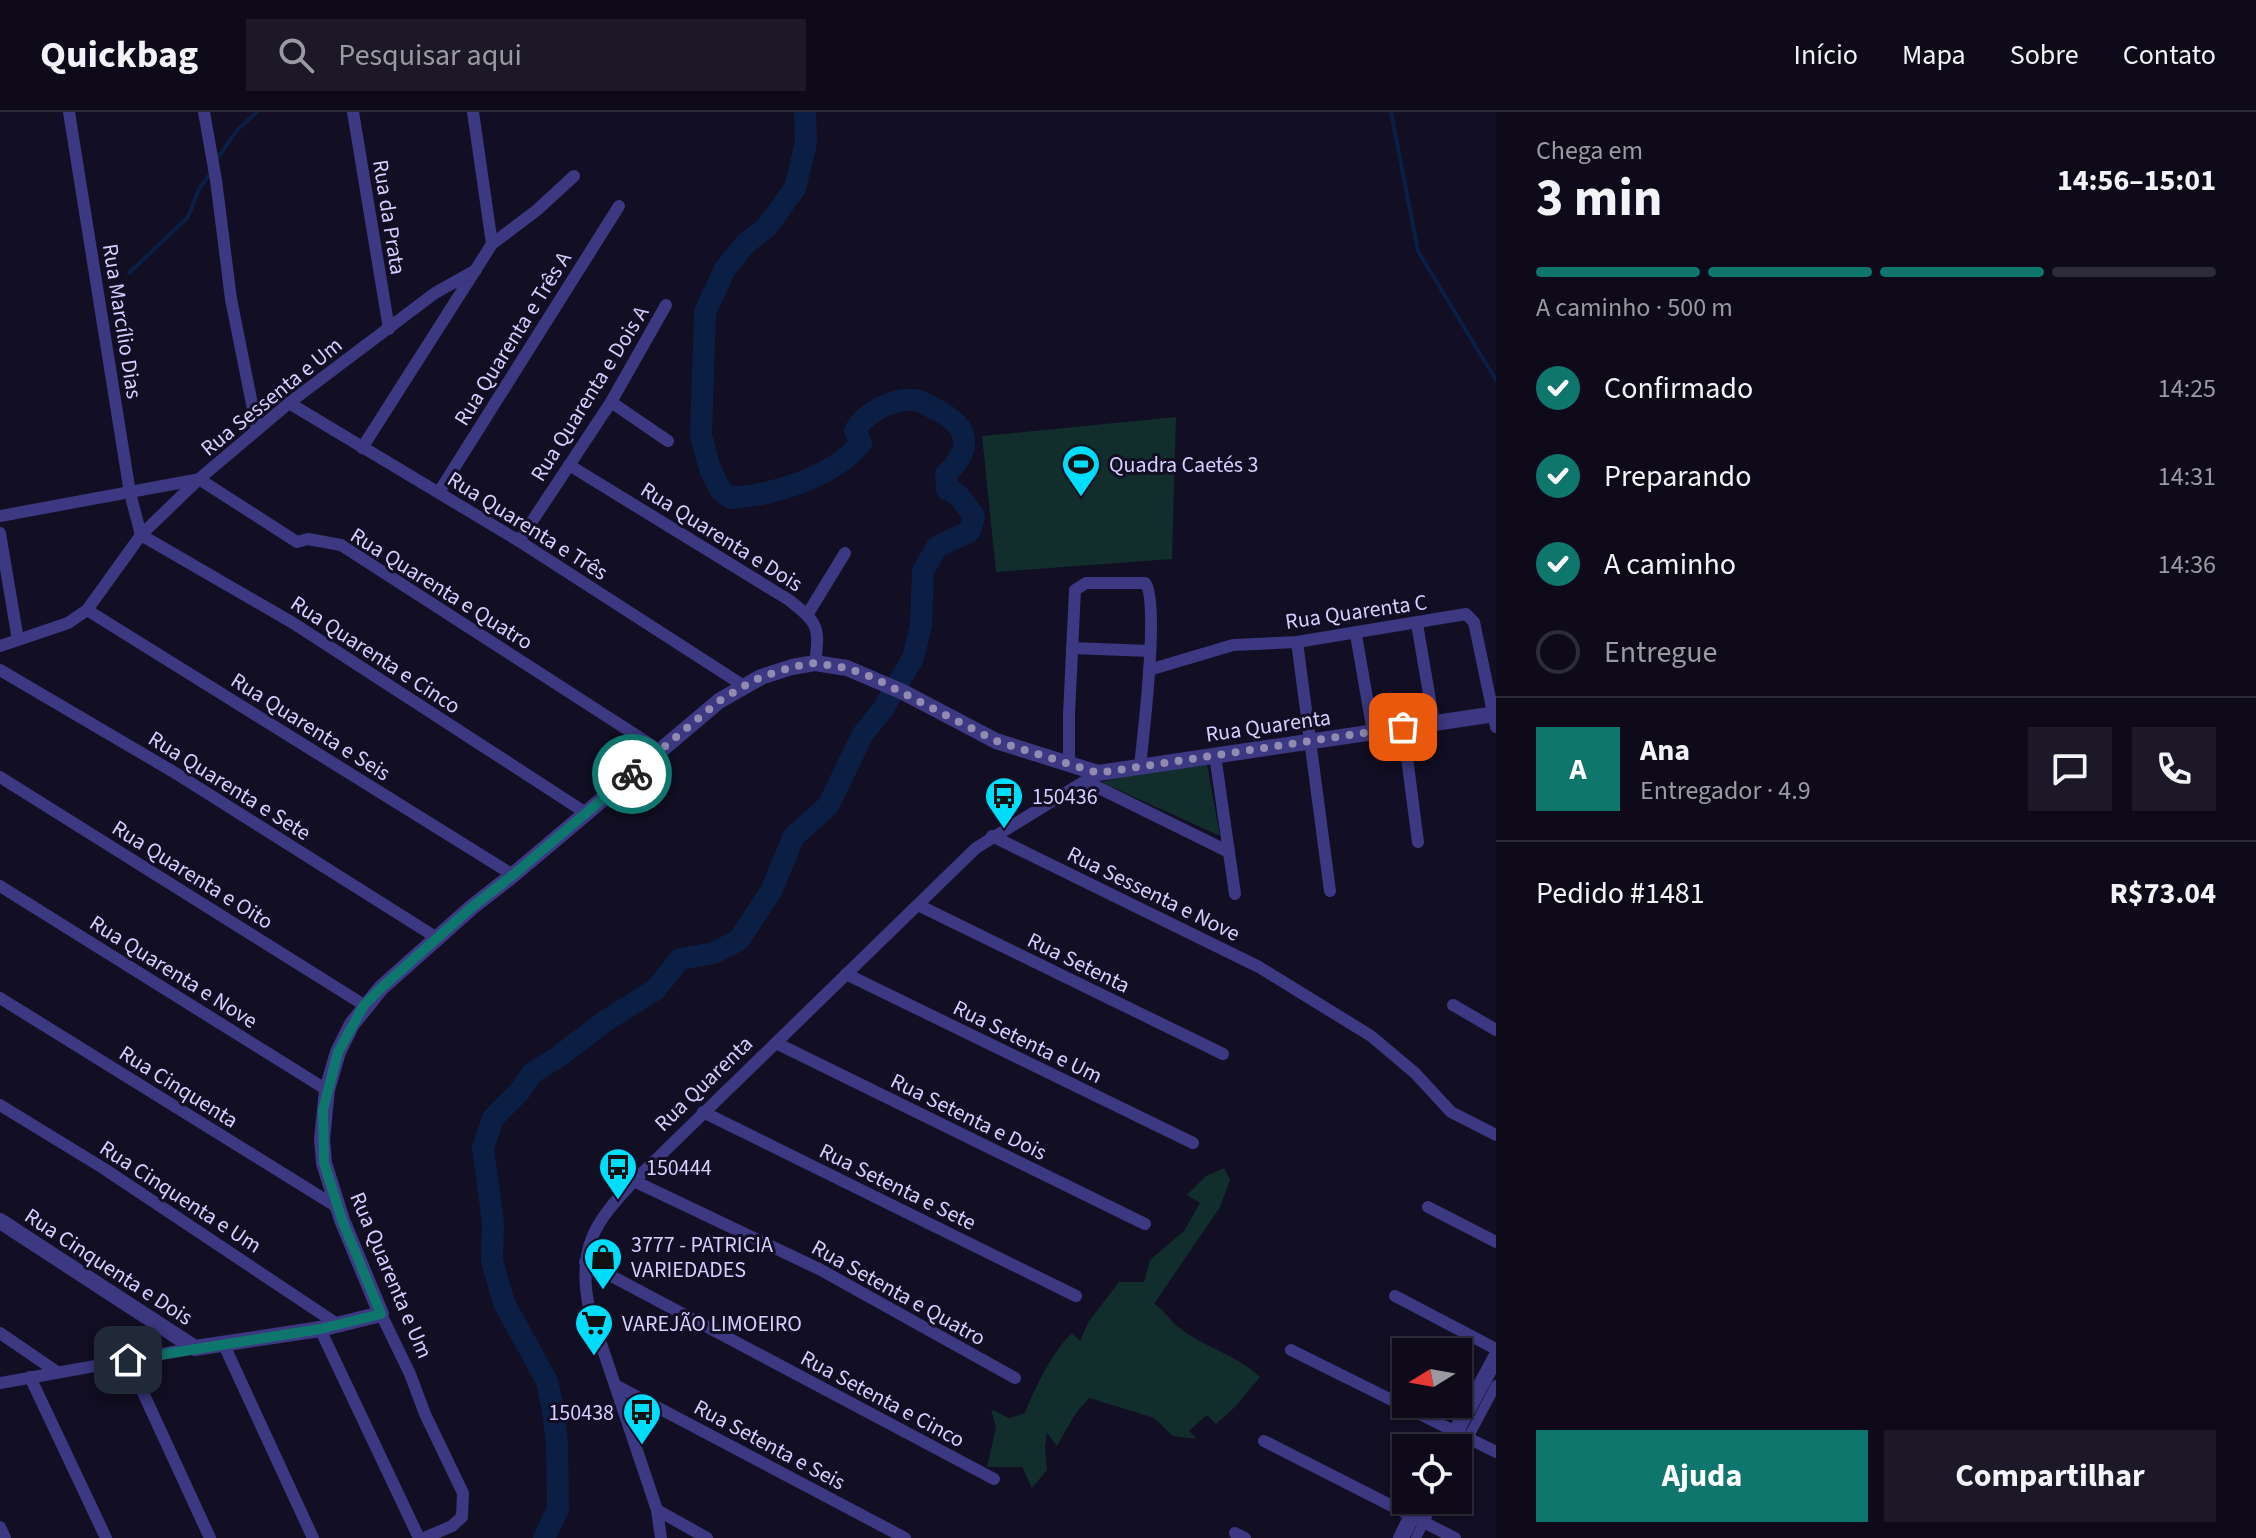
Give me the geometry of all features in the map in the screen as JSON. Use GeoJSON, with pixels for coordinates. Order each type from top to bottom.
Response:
{"type":"FeatureCollection","features":[{"type":"Feature","properties":{"kind":"street","name":"Rua Marcílio Dias"},"geometry":{"type":"LineString","coordinates":[[69,112],[130,493],[141,535]]}},
{"type":"Feature","properties":{"kind":"street"},"geometry":{"type":"LineString","coordinates":[[204,112],[231,299],[257,429]]}},
{"type":"Feature","properties":{"kind":"street","name":"Rua da Prata"},"geometry":{"type":"LineString","coordinates":[[353,112],[389,329]]}},
{"type":"Feature","properties":{"kind":"street"},"geometry":{"type":"LineString","coordinates":[[473,112],[492,244]]}},
{"type":"Feature","properties":{"kind":"street","name":"Rua Sessenta e Um"},"geometry":{"type":"LineString","coordinates":[[0,646],[68,623],[87,610],[141,535],[199,479],[289,403],[435,293],[476,270],[492,244],[537,210],[574,176]]}},
{"type":"Feature","properties":{"kind":"street","name":"Rua Quarenta e Três A"},"geometry":{"type":"LineString","coordinates":[[439,492],[619,206]]}},
{"type":"Feature","properties":{"kind":"street"},"geometry":{"type":"LineString","coordinates":[[362,448],[476,270]]}},
{"type":"Feature","properties":{"kind":"street","name":"Rua Quarenta e Dois A"},"geometry":{"type":"LineString","coordinates":[[519,541],[611,402],[666,305]]}},
{"type":"Feature","properties":{"kind":"street"},"geometry":{"type":"LineString","coordinates":[[611,402],[668,441]]}},
{"type":"Feature","properties":{"kind":"street","name":"Rua Quarenta e Três"},"geometry":{"type":"LineString","coordinates":[[289,403],[519,541],[744,686]]}},
{"type":"Feature","properties":{"kind":"street","name":"Rua Quarenta e Dois"},"geometry":{"type":"LineString","coordinates":[[569,465],[789,600],[816,624],[815,663]]}},
{"type":"Feature","properties":{"kind":"street"},"geometry":{"type":"LineString","coordinates":[[0,516],[199,479]]}},
{"type":"Feature","properties":{"kind":"street","name":"Rua Quarenta e Quatro"},"geometry":{"type":"LineString","coordinates":[[199,479],[297,542],[308,539],[341,545],[659,750]]}},
{"type":"Feature","properties":{"kind":"street"},"geometry":{"type":"LineString","coordinates":[[0,533],[18,640]]}},
{"type":"Feature","properties":{"kind":"street","name":"Rua Quarenta e Cinco"},"geometry":{"type":"LineString","coordinates":[[141,535],[293,623],[586,813]]}},
{"type":"Feature","properties":{"kind":"street"},"geometry":{"type":"LineString","coordinates":[[807,615],[845,553]]}},
{"type":"Feature","properties":{"kind":"street"},"geometry":{"type":"LineString","coordinates":[[1140,766],[1149,670],[1151,591],[1145,583],[1080,584],[1075,590],[1072,648],[1085,772],[1229,852]]}},
{"type":"Feature","properties":{"kind":"street","name":"Rua Quarenta e Seis"},"geometry":{"type":"LineString","coordinates":[[87,610],[513,875]]}},
{"type":"Feature","properties":{"kind":"street","name":"Rua Quarenta C"},"geometry":{"type":"LineString","coordinates":[[1149,670],[1233,645],[1356,635],[1466,614],[1473,618],[1495,718]]}},
{"type":"Feature","properties":{"kind":"street"},"geometry":{"type":"LineString","coordinates":[[1417,624],[1434,723]]}},
{"type":"Feature","properties":{"kind":"street"},"geometry":{"type":"LineString","coordinates":[[1356,635],[1373,732]]}},
{"type":"Feature","properties":{"kind":"street"},"geometry":{"type":"LineString","coordinates":[[1297,642],[1330,891]]}},
{"type":"Feature","properties":{"kind":"street"},"geometry":{"type":"LineString","coordinates":[[1072,648],[1150,651]]}},
{"type":"Feature","properties":{"kind":"street","name":"Rua Quarenta e Um"},"geometry":{"type":"LineString","coordinates":[[422,1538],[452,1526],[462,1517],[463,1493],[365,1279],[337,1207],[324,1163],[322,1139],[327,1090],[338,1052],[364,1005],[437,938],[659,750],[719,701],[761,677],[815,663],[847,668],[903,692],[996,741],[1085,772]]}},
{"type":"Feature","properties":{"kind":"street","name":"Rua Quarenta e Sete"},"geometry":{"type":"LineString","coordinates":[[0,670],[172,771],[437,938]]}},
{"type":"Feature","properties":{"kind":"street","name":"Rua Quarenta"},"geometry":{"type":"LineString","coordinates":[[661,1538],[657,1510],[589,1308],[584,1280],[585,1262],[594,1232],[606,1210],[703,1112],[976,848],[1085,772],[1403,727],[1495,718]]}},
{"type":"Feature","properties":{"kind":"street"},"geometry":{"type":"LineString","coordinates":[[1403,727],[1418,842]]}},
{"type":"Feature","properties":{"kind":"street"},"geometry":{"type":"LineString","coordinates":[[1215,755],[1235,894]]}},
{"type":"Feature","properties":{"kind":"street","name":"Rua Quarenta e Oito"},"geometry":{"type":"LineString","coordinates":[[0,777],[364,1005]]}},
{"type":"Feature","properties":{"kind":"street","name":"Rua Sessenta e Nove"},"geometry":{"type":"LineString","coordinates":[[992,836],[1259,967],[1350,1022],[1395,1054],[1451,1112],[1496,1135]]}},
{"type":"Feature","properties":{"kind":"street","name":"Rua Quarenta e Nove"},"geometry":{"type":"LineString","coordinates":[[0,886],[327,1090]]}},
{"type":"Feature","properties":{"kind":"street","name":"Rua Setenta"},"geometry":{"type":"LineString","coordinates":[[918,905],[1223,1054]]}},
{"type":"Feature","properties":{"kind":"street","name":"Rua Setenta e Um"},"geometry":{"type":"LineString","coordinates":[[846,974],[1193,1143]]}},
{"type":"Feature","properties":{"kind":"street","name":"Rua Cinquenta"},"geometry":{"type":"LineString","coordinates":[[0,998],[337,1207]]}},
{"type":"Feature","properties":{"kind":"street"},"geometry":{"type":"LineString","coordinates":[[1453,1005],[1496,1030]]}},
{"type":"Feature","properties":{"kind":"street","name":"Rua Setenta e Dois"},"geometry":{"type":"LineString","coordinates":[[776,1043],[1145,1224]]}},
{"type":"Feature","properties":{"kind":"street","name":"Rua Cinquenta e Um"},"geometry":{"type":"LineString","coordinates":[[0,1105],[103,1168],[337,1324]]}},
{"type":"Feature","properties":{"kind":"street","name":"Rua Setenta e Sete"},"geometry":{"type":"LineString","coordinates":[[703,1112],[1076,1296]]}},
{"type":"Feature","properties":{"kind":"street","name":"Rua Setenta e Quatro"},"geometry":{"type":"LineString","coordinates":[[634,1181],[821,1270],[1015,1378]]}},
{"type":"Feature","properties":{"kind":"street"},"geometry":{"type":"LineString","coordinates":[[1428,1207],[1496,1242]]}},
{"type":"Feature","properties":{"kind":"street","name":"Rua Cinquenta e Dois"},"geometry":{"type":"LineString","coordinates":[[0,1221],[195,1348]]}},
{"type":"Feature","properties":{"kind":"street","name":"Rua Setenta e Cinco"},"geometry":{"type":"LineString","coordinates":[[585,1262],[994,1479]]}},
{"type":"Feature","properties":{"kind":"street"},"geometry":{"type":"LineString","coordinates":[[1395,1296],[1496,1349]]}},
{"type":"Feature","properties":{"kind":"street"},"geometry":{"type":"LineString","coordinates":[[0,1383],[320,1329],[381,1314]]}},
{"type":"Feature","properties":{"kind":"street"},"geometry":{"type":"LineString","coordinates":[[320,1329],[422,1538]]}},
{"type":"Feature","properties":{"kind":"street"},"geometry":{"type":"LineString","coordinates":[[0,1333],[57,1372]]}},
{"type":"Feature","properties":{"kind":"street"},"geometry":{"type":"LineString","coordinates":[[224,1345],[313,1538]]}},
{"type":"Feature","properties":{"kind":"street"},"geometry":{"type":"LineString","coordinates":[[1291,1350],[1462,1434]]}},
{"type":"Feature","properties":{"kind":"street"},"geometry":{"type":"LineString","coordinates":[[1462,1434],[1496,1357]]}},
{"type":"Feature","properties":{"kind":"street"},"geometry":{"type":"LineString","coordinates":[[128,1360],[210,1538]]}},
{"type":"Feature","properties":{"kind":"street"},"geometry":{"type":"LineString","coordinates":[[30,1377],[106,1538]]}},
{"type":"Feature","properties":{"kind":"street"},"geometry":{"type":"LineString","coordinates":[[1462,1434],[1496,1385]]}},
{"type":"Feature","properties":{"kind":"street","name":"Rua Setenta e Seis"},"geometry":{"type":"LineString","coordinates":[[617,1386],[905,1538]]}},
{"type":"Feature","properties":{"kind":"street"},"geometry":{"type":"LineString","coordinates":[[1472,1439],[1496,1452]]}},
{"type":"Feature","properties":{"kind":"street"},"geometry":{"type":"LineString","coordinates":[[1264,1441],[1455,1538]]}},
{"type":"Feature","properties":{"kind":"street"},"geometry":{"type":"LineString","coordinates":[[657,1510],[707,1538]]}},
{"type":"Feature","properties":{"kind":"street"},"geometry":{"type":"LineString","coordinates":[[1416,1538],[1419,1514]]}},
{"type":"Feature","properties":{"kind":"street"},"geometry":{"type":"LineString","coordinates":[[1401,1538],[1422,1514]]}},
{"type":"Feature","properties":{"kind":"street"},"geometry":{"type":"LineString","coordinates":[[0,1527],[5,1538]]}},
{"type":"Feature","properties":{"kind":"green space","name":"Quadra Caetés 3"},"geometry":{"type":"Polygon","coordinates":[[[1176,417],[1172,559],[996,572],[982,436],[1176,417]]]}},
{"type":"Feature","properties":{"kind":"green space"},"geometry":{"type":"Polygon","coordinates":[[[1206,759],[1220,836],[1101,782],[1206,759]]]}},
{"type":"Feature","properties":{"kind":"green space"},"geometry":{"type":"Polygon","coordinates":[[[1224,1168],[1230,1180],[1220,1207],[1154,1304],[1197,1340],[1240,1362],[1260,1377],[1216,1424],[1207,1415],[1189,1431],[1197,1439],[1173,1436],[1154,1418],[1089,1398],[1076,1413],[1057,1446],[1047,1433],[1047,1470],[1032,1488],[1022,1467],[987,1467],[996,1427],[991,1409],[1009,1418],[1025,1413],[1045,1371],[1065,1340],[1072,1333],[1080,1341],[1089,1321],[1119,1282],[1144,1282],[1150,1260],[1184,1231],[1200,1203],[1187,1195],[1206,1176],[1224,1168]]]}},
{"type":"Feature","properties":{"kind":"waterway"},"geometry":{"type":"LineString","coordinates":[[217,159],[237,130],[257,112]]}},
{"type":"Feature","properties":{"kind":"waterway"},"geometry":{"type":"LineString","coordinates":[[544,1538],[558,1509],[553,1410],[547,1381],[504,1303],[492,1261],[493,1222],[483,1148],[493,1118],[520,1091],[532,1073],[656,989],[680,959],[714,953],[739,940],[771,891],[794,836],[828,806],[863,734],[883,709],[913,658],[921,625],[923,571],[937,547],[970,531],[974,516],[958,495],[947,489],[946,474],[955,465],[964,447],[961,431],[948,417],[917,400],[897,401],[872,413],[855,431],[861,443],[849,455],[835,466],[802,482],[766,493],[731,498],[721,491],[710,469],[701,435],[705,312],[725,269],[746,243],[766,228],[795,188],[806,143],[805,112]]}},
{"type":"Feature","properties":{"kind":"waterway"},"geometry":{"type":"LineString","coordinates":[[1391,112],[1418,251],[1496,380]]}},
{"type":"Feature","properties":{"kind":"waterway"},"geometry":{"type":"LineString","coordinates":[[129,273],[188,217],[199,189],[212,171]]}},
{"type":"Feature","properties":{"kind":"way so far"},"geometry":{"type":"LineString","coordinates":[[632,774],[719,701],[761,677],[815,663],[847,668],[874,678],[1017,750],[1098,773],[1403,727]]}},
{"type":"Feature","properties":{"kind":"place","name":"Quadra Caetés 3"},"geometry":{"type":"Point","coordinates":[1081,498]}},
{"type":"Feature","properties":{"kind":"place","name":"150436"},"geometry":{"type":"Point","coordinates":[1004,830]}},
{"type":"Feature","properties":{"kind":"place","name":"150444"},"geometry":{"type":"Point","coordinates":[618,1201]}},
{"type":"Feature","properties":{"kind":"place","name":"3777 - PATRICIA VARIEDADES"},"geometry":{"type":"Point","coordinates":[603,1291]}},
{"type":"Feature","properties":{"kind":"place","name":"VAREJÃO LIMOEIRO"},"geometry":{"type":"Point","coordinates":[594,1357]}},
{"type":"Feature","properties":{"kind":"place","name":"150438"},"geometry":{"type":"Point","coordinates":[642,1446]}},
{"type":"Feature","properties":{"kind":"route"},"geometry":{"type":"LineString","coordinates":[[128,1360],[320,1329],[381,1314],[342,1220],[324,1163],[323,1110],[338,1052],[364,1005],[381,988],[472,907],[632,774]]}}]}
